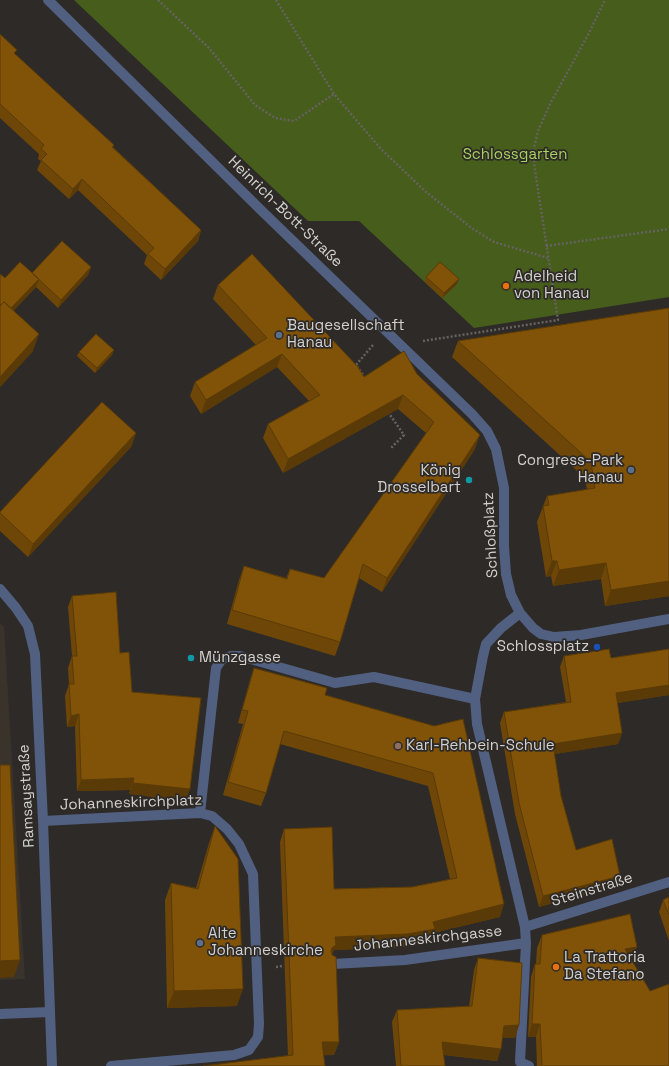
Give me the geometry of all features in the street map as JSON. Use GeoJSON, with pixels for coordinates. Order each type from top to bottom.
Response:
{"type":"FeatureCollection","features":[{"type":"Feature","properties":{"kind":"street","name":"Heinrich-Bott-Straße"},"geometry":{"type":"LineString","coordinates":[[48,0],[385,331],[472,414],[487,432],[496,449]]}},
{"type":"Feature","properties":{"kind":"street","name":"Schloßplatz"},"geometry":{"type":"LineString","coordinates":[[496,449],[504,488],[504,546],[506,574],[511,595],[520,614],[533,628],[541,634],[551,637],[581,635],[669,620]]}},
{"type":"Feature","properties":{"kind":"street","name":"Ramsaystraße"},"geometry":{"type":"LineString","coordinates":[[0,589],[16,608],[28,626],[35,654],[52,1066]]}},
{"type":"Feature","properties":{"kind":"street"},"geometry":{"type":"LineString","coordinates":[[520,614],[501,628],[486,644],[475,699],[477,724],[525,927],[524,1064]]}},
{"type":"Feature","properties":{"kind":"street"},"geometry":{"type":"LineString","coordinates":[[200,813],[216,668],[222,659],[231,656],[240,656],[335,682],[374,676],[475,699]]}},
{"type":"Feature","properties":{"kind":"street","name":"Johanneskirchplatz"},"geometry":{"type":"LineString","coordinates":[[43,821],[200,813],[212,816],[227,829],[239,844],[253,874],[258,1036],[249,1050],[234,1055],[182,1063],[111,1066]]}},
{"type":"Feature","properties":{"kind":"street","name":"Steinstraße"},"geometry":{"type":"LineString","coordinates":[[525,927],[669,882]]}},
{"type":"Feature","properties":{"kind":"street","name":"Johanneskirchgasse"},"geometry":{"type":"LineString","coordinates":[[333,964],[405,960],[526,943]]}},
{"type":"Feature","properties":{"kind":"street"},"geometry":{"type":"LineString","coordinates":[[0,1014],[50,1012]]}},
{"type":"Feature","properties":{"kind":"path"},"geometry":{"type":"LineString","coordinates":[[158,0],[209,48],[255,105],[275,118],[294,121],[334,94]]}},
{"type":"Feature","properties":{"kind":"path"},"geometry":{"type":"LineString","coordinates":[[276,0],[334,94],[380,149],[426,192],[472,229],[494,242],[548,258]]}},
{"type":"Feature","properties":{"kind":"path"},"geometry":{"type":"LineString","coordinates":[[400,344],[558,320],[533,152],[538,131],[550,104],[589,33],[605,0]]}},
{"type":"Feature","properties":{"kind":"path"},"geometry":{"type":"LineString","coordinates":[[546,246],[669,229]]}},
{"type":"Feature","properties":{"kind":"path"},"geometry":{"type":"LineString","coordinates":[[369,384],[356,365],[385,331]]}},
{"type":"Feature","properties":{"kind":"path"},"geometry":{"type":"LineString","coordinates":[[386,409],[404,435],[390,449]]}},
{"type":"Feature","properties":{"kind":"shaded area"},"geometry":{"type":"Polygon","coordinates":[[[0,623],[4,627],[25,979],[0,980],[0,623]]]}},
{"type":"Feature","properties":{"kind":"green space","name":"Schlossgarten"},"geometry":{"type":"Polygon","coordinates":[[[74,0],[669,0],[669,297],[474,328],[359,221],[308,221],[74,0]]]}},
{"type":"Feature","properties":{"kind":"building"},"geometry":{"type":"Polygon","coordinates":[[[0,34],[17,50],[14,53],[114,145],[112,147],[201,230],[165,269],[148,254],[154,248],[82,179],[73,189],[41,160],[47,154],[41,149],[44,145],[0,104],[0,34]]]}},
{"type":"Feature","properties":{"kind":"building"},"geometry":{"type":"Polygon","coordinates":[[[62,241],[91,267],[61,300],[32,273],[62,241]]]}},
{"type":"Feature","properties":{"kind":"building"},"geometry":{"type":"Polygon","coordinates":[[[252,254],[358,367],[364,377],[404,351],[417,374],[480,435],[387,578],[363,564],[340,642],[232,610],[244,566],[287,579],[290,569],[324,578],[434,422],[403,395],[288,459],[268,424],[320,395],[282,354],[206,400],[195,382],[267,338],[218,285],[252,254]]]}},
{"type":"Feature","properties":{"kind":"building"},"geometry":{"type":"Polygon","coordinates":[[[20,262],[39,279],[11,308],[4,302],[1,305],[0,274],[5,278],[20,262]]]}},
{"type":"Feature","properties":{"kind":"building"},"geometry":{"type":"Polygon","coordinates":[[[440,262],[459,279],[444,293],[426,277],[440,262]]]}},
{"type":"Feature","properties":{"kind":"building"},"geometry":{"type":"Polygon","coordinates":[[[4,302],[39,334],[0,377],[0,306],[4,302]]]}},
{"type":"Feature","properties":{"kind":"building","name":"Congress-Park Hanau"},"geometry":{"type":"Polygon","coordinates":[[[669,308],[669,581],[611,590],[606,563],[559,570],[557,561],[552,561],[543,506],[549,505],[547,496],[595,488],[591,462],[458,341],[669,308]]]}},
{"type":"Feature","properties":{"kind":"building"},"geometry":{"type":"Polygon","coordinates":[[[96,334],[114,350],[97,368],[79,352],[96,334]]]}},
{"type":"Feature","properties":{"kind":"building"},"geometry":{"type":"Polygon","coordinates":[[[102,402],[136,433],[33,544],[0,512],[102,402]]]}},
{"type":"Feature","properties":{"kind":"building"},"geometry":{"type":"Polygon","coordinates":[[[116,592],[120,653],[129,652],[132,692],[201,698],[190,789],[133,783],[134,778],[81,780],[79,714],[71,716],[69,684],[74,684],[72,656],[77,656],[72,596],[116,592]]]}},
{"type":"Feature","properties":{"kind":"building"},"geometry":{"type":"Polygon","coordinates":[[[609,649],[611,658],[669,649],[669,685],[616,693],[622,733],[553,744],[561,796],[576,850],[612,839],[620,876],[543,896],[519,803],[504,712],[571,702],[564,656],[609,649]]]}},
{"type":"Feature","properties":{"kind":"building"},"geometry":{"type":"Polygon","coordinates":[[[254,668],[327,688],[325,695],[434,726],[463,719],[504,904],[433,922],[435,929],[407,934],[335,937],[336,945],[331,951],[332,955],[336,957],[339,1042],[322,1042],[325,1066],[203,1066],[293,1055],[284,829],[332,827],[334,889],[412,887],[457,878],[433,773],[284,731],[266,793],[228,782],[248,711],[242,710],[254,668]]]}},
{"type":"Feature","properties":{"kind":"building"},"geometry":{"type":"Polygon","coordinates":[[[0,765],[10,765],[20,960],[0,961],[0,765]]]}},
{"type":"Feature","properties":{"kind":"building","name":"Alte Johanneskirche"},"geometry":{"type":"Polygon","coordinates":[[[215,826],[238,859],[243,989],[174,991],[171,883],[198,889],[215,826]]]}},
{"type":"Feature","properties":{"kind":"building"},"geometry":{"type":"Polygon","coordinates":[[[669,897],[669,915],[663,900],[669,897]]]}},
{"type":"Feature","properties":{"kind":"building"},"geometry":{"type":"Polygon","coordinates":[[[630,914],[637,947],[625,949],[650,991],[669,984],[669,1066],[542,1066],[540,1024],[532,1024],[535,964],[540,964],[542,935],[630,914]]]}},
{"type":"Feature","properties":{"kind":"building"},"geometry":{"type":"Polygon","coordinates":[[[478,958],[522,963],[519,1025],[504,1026],[501,1049],[442,1042],[445,1066],[401,1066],[397,1010],[472,1006],[478,958]]]}},
{"type":"Feature","properties":{"kind":"place","name":"Adelheid von Hanau"},"geometry":{"type":"Point","coordinates":[506,286]}},
{"type":"Feature","properties":{"kind":"place","name":"Baugesellschaft Hanau"},"geometry":{"type":"Point","coordinates":[279,335]}},
{"type":"Feature","properties":{"kind":"place","name":"Congress-Park Hanau"},"geometry":{"type":"Point","coordinates":[631,470]}},
{"type":"Feature","properties":{"kind":"place","name":"König Drosselbart"},"geometry":{"type":"Point","coordinates":[469,480]}},
{"type":"Feature","properties":{"kind":"place","name":"Schlossplatz"},"geometry":{"type":"Point","coordinates":[597,647]}},
{"type":"Feature","properties":{"kind":"place","name":"Münzgasse"},"geometry":{"type":"Point","coordinates":[191,658]}},
{"type":"Feature","properties":{"kind":"place","name":"Karl-Rehbein-Schule"},"geometry":{"type":"Point","coordinates":[398,746]}},
{"type":"Feature","properties":{"kind":"place","name":"Alte Johanneskirche"},"geometry":{"type":"Point","coordinates":[200,943]}},
{"type":"Feature","properties":{"kind":"place","name":"La Trattoria Da Stefano"},"geometry":{"type":"Point","coordinates":[556,967]}}]}
